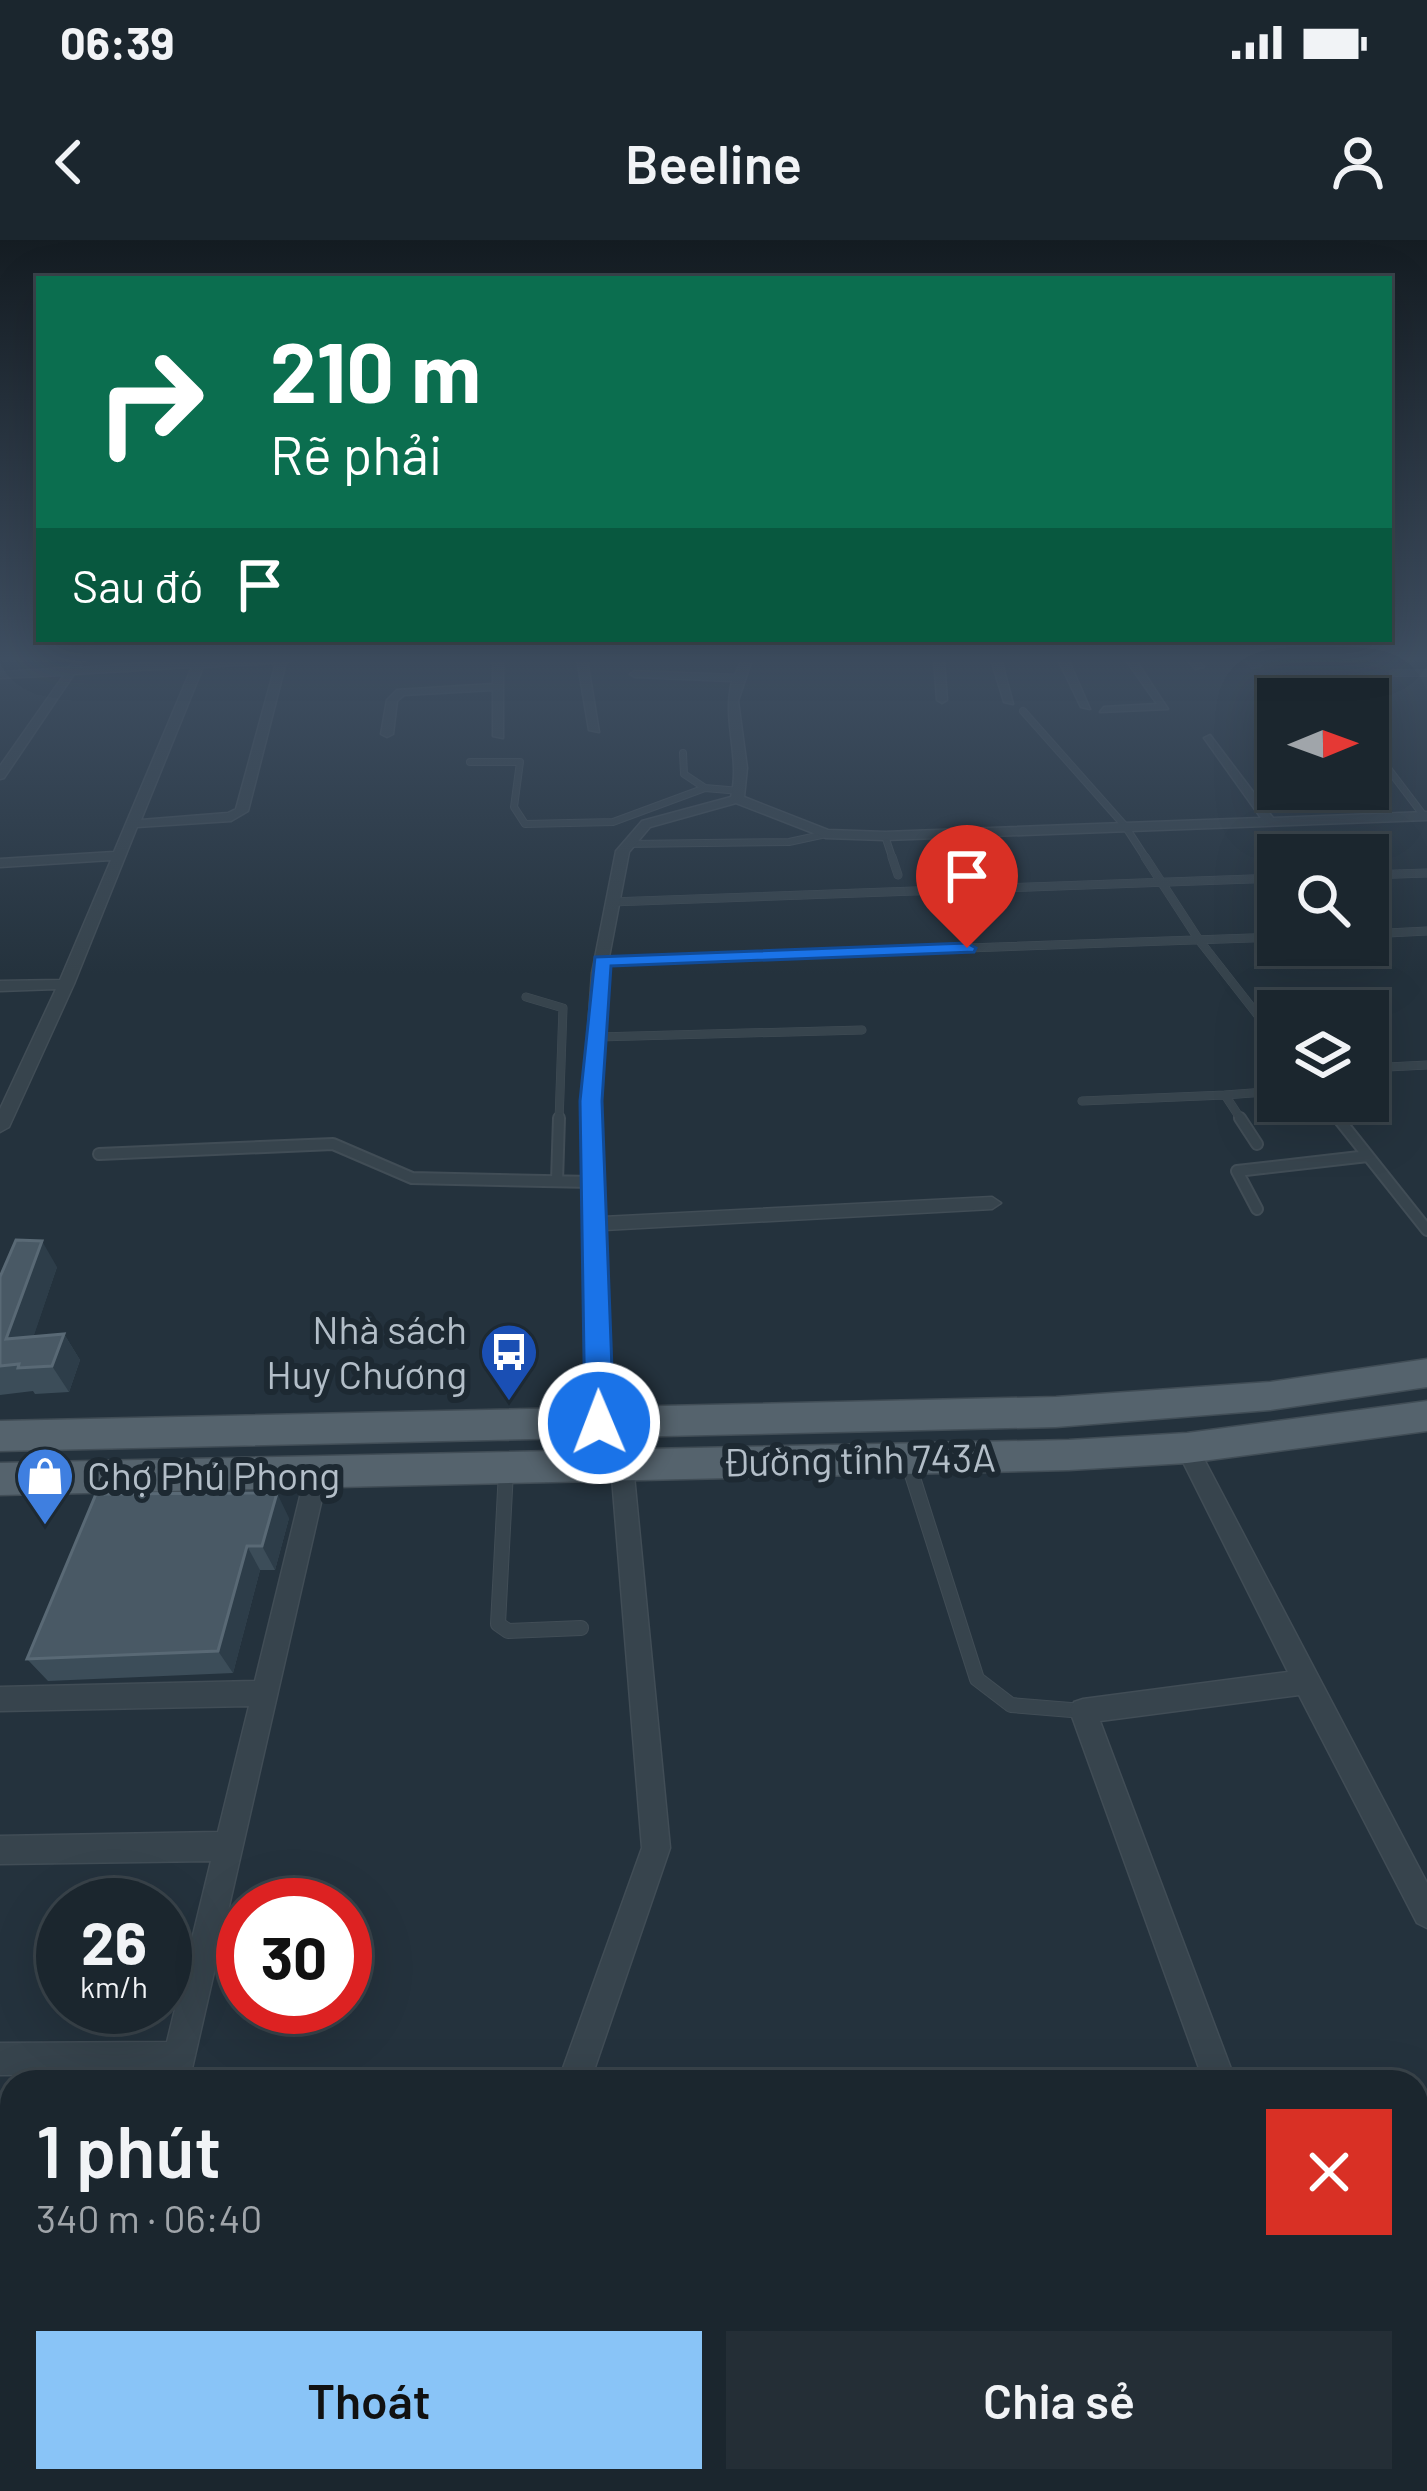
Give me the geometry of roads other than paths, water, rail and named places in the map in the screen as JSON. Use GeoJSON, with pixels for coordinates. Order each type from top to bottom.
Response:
{"type":"FeatureCollection","features":[{"type":"Feature","properties":{"kind":"main road","name":"Đường tỉnh 743A"},"geometry":{"type":"LineString","coordinates":[[0,1436],[1166,1406],[1427,1373]]}},
{"type":"Feature","properties":{"kind":"main road","name":"Đường tỉnh 743A"},"geometry":{"type":"LineString","coordinates":[[0,1479],[907,1459],[1187,1448],[1427,1416]]}},
{"type":"Feature","properties":{"kind":"street"},"geometry":{"type":"LineString","coordinates":[[0,1126],[66,984],[157,764]]}},
{"type":"Feature","properties":{"kind":"street"},"geometry":{"type":"LineString","coordinates":[[132,824],[231,817],[242,812],[255,764]]}},
{"type":"Feature","properties":{"kind":"street"},"geometry":{"type":"LineString","coordinates":[[738,795],[743,783],[740,764]]}},
{"type":"Feature","properties":{"kind":"street"},"geometry":{"type":"LineString","coordinates":[[1229,764],[1269,821]]}},
{"type":"Feature","properties":{"kind":"street"},"geometry":{"type":"LineString","coordinates":[[599,1423],[591,1101],[611,902],[627,844],[646,824],[738,795],[826,834],[885,836],[1425,816]]}},
{"type":"Feature","properties":{"kind":"street"},"geometry":{"type":"LineString","coordinates":[[0,863],[117,856]]}},
{"type":"Feature","properties":{"kind":"street"},"geometry":{"type":"LineString","coordinates":[[0,986],[66,984]]}},
{"type":"Feature","properties":{"kind":"street"},"geometry":{"type":"LineString","coordinates":[[595,1224],[992,1203]]}},
{"type":"Feature","properties":{"kind":"street"},"geometry":{"type":"LineString","coordinates":[[1187,1448],[1427,1913]]}},
{"type":"Feature","properties":{"kind":"street"},"geometry":{"type":"LineString","coordinates":[[578,2070],[656,1848],[622,1465]]}},
{"type":"Feature","properties":{"kind":"street"},"geometry":{"type":"LineString","coordinates":[[0,2059],[176,2070],[317,1472]]}},
{"type":"Feature","properties":{"kind":"street"},"geometry":{"type":"LineString","coordinates":[[1216,2070],[1083,1712],[1306,1682]]}},
{"type":"Feature","properties":{"kind":"street"},"geometry":{"type":"LineString","coordinates":[[0,1699],[267,1693]]}},
{"type":"Feature","properties":{"kind":"street"},"geometry":{"type":"LineString","coordinates":[[0,1850],[230,1846]]}},
{"type":"Feature","properties":{"kind":"lane"},"geometry":{"type":"LineString","coordinates":[[520,764],[514,807],[525,824],[613,822],[705,788]]}},
{"type":"Feature","properties":{"kind":"lane"},"geometry":{"type":"LineString","coordinates":[[683,764],[684,774],[705,788],[738,795]]}},
{"type":"Feature","properties":{"kind":"lane"},"geometry":{"type":"LineString","coordinates":[[1070,764],[1125,826],[1199,940],[1257,1015]]}},
{"type":"Feature","properties":{"kind":"lane"},"geometry":{"type":"LineString","coordinates":[[1389,769],[1425,816]]}},
{"type":"Feature","properties":{"kind":"lane"},"geometry":{"type":"LineString","coordinates":[[627,844],[789,842],[826,834]]}},
{"type":"Feature","properties":{"kind":"lane"},"geometry":{"type":"LineString","coordinates":[[885,836],[898,875]]}},
{"type":"Feature","properties":{"kind":"lane"},"geometry":{"type":"LineString","coordinates":[[1389,874],[1427,873]]}},
{"type":"Feature","properties":{"kind":"lane"},"geometry":{"type":"LineString","coordinates":[[611,902],[1257,879]]}},
{"type":"Feature","properties":{"kind":"lane"},"geometry":{"type":"LineString","coordinates":[[1389,933],[1427,931]]}},
{"type":"Feature","properties":{"kind":"lane"},"geometry":{"type":"LineString","coordinates":[[602,961],[1257,938]]}},
{"type":"Feature","properties":{"kind":"lane"},"geometry":{"type":"LineString","coordinates":[[526,997],[563,1008],[557,1181]]}},
{"type":"Feature","properties":{"kind":"lane"},"geometry":{"type":"LineString","coordinates":[[598,1037],[862,1030]]}},
{"type":"Feature","properties":{"kind":"lane"},"geometry":{"type":"LineString","coordinates":[[1389,1067],[1427,1065]]}},
{"type":"Feature","properties":{"kind":"lane"},"geometry":{"type":"LineString","coordinates":[[1082,1101],[1257,1093]]}},
{"type":"Feature","properties":{"kind":"lane"},"geometry":{"type":"LineString","coordinates":[[1225,1095],[1257,1144]]}},
{"type":"Feature","properties":{"kind":"lane"},"geometry":{"type":"LineString","coordinates":[[1341,1122],[1427,1230]]}},
{"type":"Feature","properties":{"kind":"lane"},"geometry":{"type":"LineString","coordinates":[[98,1154],[333,1144],[412,1178],[592,1182]]}},
{"type":"Feature","properties":{"kind":"lane"},"geometry":{"type":"LineString","coordinates":[[1257,1209],[1237,1171],[1368,1156]]}},
{"type":"Feature","properties":{"kind":"lane"},"geometry":{"type":"LineString","coordinates":[[907,1459],[977,1679],[992,1698],[1011,1707],[1083,1712]]}},
{"type":"Feature","properties":{"kind":"lane"},"geometry":{"type":"LineString","coordinates":[[506,1468],[498,1624],[508,1631],[581,1628]]}},
{"type":"Feature","properties":{"kind":"place","name":"Nhà sách Huy Chương"},"geometry":{"type":"Point","coordinates":[509,1403]}},
{"type":"Feature","properties":{"kind":"place","name":"Chợ Phú Phong"},"geometry":{"type":"Point","coordinates":[45,1527]}}]}
